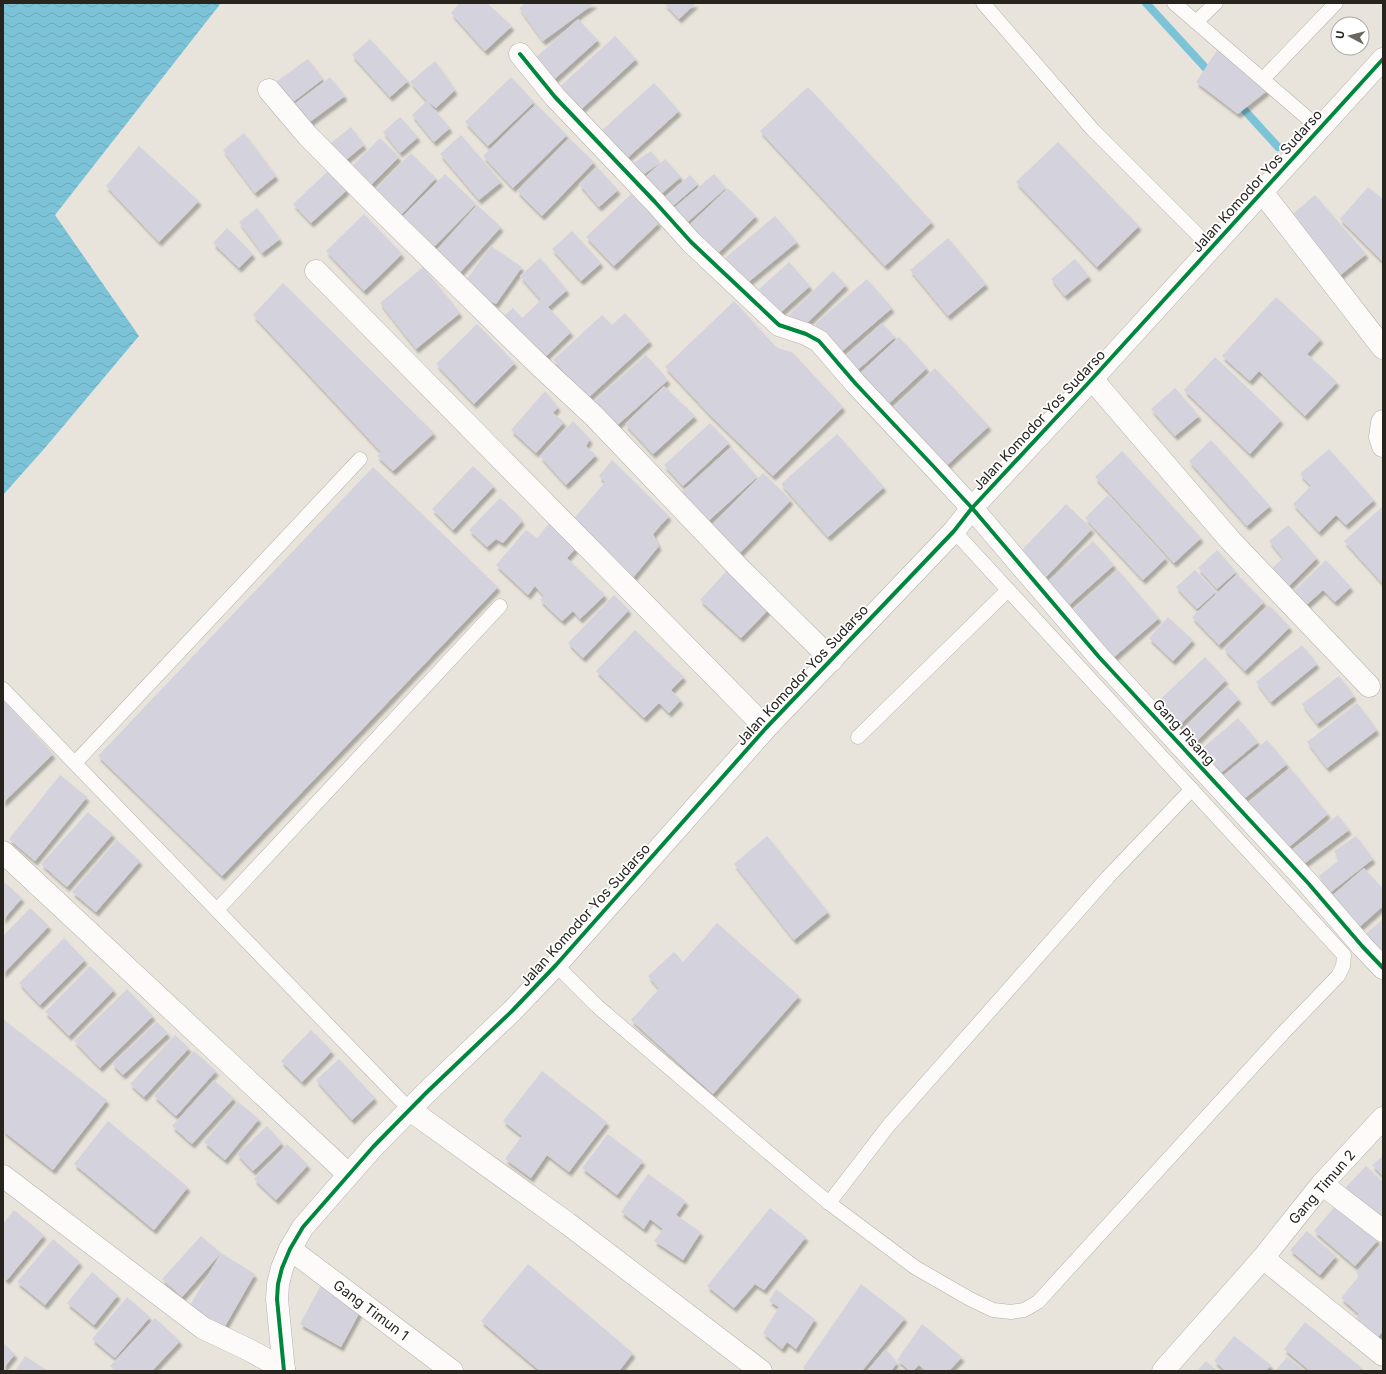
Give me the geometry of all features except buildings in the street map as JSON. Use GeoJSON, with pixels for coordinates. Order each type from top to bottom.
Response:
{"type":"FeatureCollection","features":[{"type":"Feature","properties":{"kind":"street","name":"Gang Pisang"},"geometry":{"type":"LineString","coordinates":[[520,54],[555,96],[691,242],[779,325],[806,334],[819,341],[972,508],[1099,657],[1293,866],[1383,968]]}},
{"type":"Feature","properties":{"kind":"street","name":"Jalan Komodor Yos Sudarso"},"geometry":{"type":"LineString","coordinates":[[284,1370],[277,1298],[278,1284],[282,1268],[290,1249],[303,1227],[348,1174],[426,1093],[558,968],[766,728],[954,532],[972,508],[1092,379],[1383,59]]}},
{"type":"Feature","properties":{"kind":"street"},"geometry":{"type":"LineString","coordinates":[[269,90],[307,135],[383,212],[538,365],[594,416],[740,569],[832,660]]}},
{"type":"Feature","properties":{"kind":"street"},"geometry":{"type":"LineString","coordinates":[[1262,192],[1383,348]]}},
{"type":"Feature","properties":{"kind":"street"},"geometry":{"type":"LineString","coordinates":[[316,271],[766,728]]}},
{"type":"Feature","properties":{"kind":"street"},"geometry":{"type":"LineString","coordinates":[[1092,379],[1230,540],[1369,686]]}},
{"type":"Feature","properties":{"kind":"street"},"geometry":{"type":"LineString","coordinates":[[1383,421],[1380,437],[1383,446]]}},
{"type":"Feature","properties":{"kind":"street"},"geometry":{"type":"LineString","coordinates":[[3,852],[348,1174]]}},
{"type":"Feature","properties":{"kind":"street"},"geometry":{"type":"LineString","coordinates":[[410,1110],[567,1223],[761,1371]]}},
{"type":"Feature","properties":{"kind":"street","name":"Gang Timun 2"},"geometry":{"type":"LineString","coordinates":[[1163,1371],[1263,1258],[1322,1184],[1383,1118]]}},
{"type":"Feature","properties":{"kind":"street"},"geometry":{"type":"LineString","coordinates":[[3,1176],[203,1328],[249,1350],[284,1370]]}},
{"type":"Feature","properties":{"kind":"street"},"geometry":{"type":"LineString","coordinates":[[1322,1184],[1383,1231]]}},
{"type":"Feature","properties":{"kind":"street","name":"Gang Timun 1"},"geometry":{"type":"LineString","coordinates":[[290,1249],[452,1371]]}},
{"type":"Feature","properties":{"kind":"street"},"geometry":{"type":"LineString","coordinates":[[1263,1258],[1383,1355]]}},
{"type":"Feature","properties":{"kind":"lane"},"geometry":{"type":"LineString","coordinates":[[983,3],[1093,130],[1211,248]]}},
{"type":"Feature","properties":{"kind":"lane"},"geometry":{"type":"LineString","coordinates":[[1174,3],[1319,128]]}},
{"type":"Feature","properties":{"kind":"lane"},"geometry":{"type":"LineString","coordinates":[[1196,22],[1216,3]]}},
{"type":"Feature","properties":{"kind":"lane"},"geometry":{"type":"LineString","coordinates":[[1263,79],[1336,3]]}},
{"type":"Feature","properties":{"kind":"lane"},"geometry":{"type":"LineString","coordinates":[[75,763],[360,458]]}},
{"type":"Feature","properties":{"kind":"lane"},"geometry":{"type":"LineString","coordinates":[[558,968],[597,1006],[829,1203],[916,1268],[970,1300],[993,1310],[1010,1312],[1024,1310],[1038,1302],[1283,1033],[1338,976],[1343,966],[1344,955],[954,532]]}},
{"type":"Feature","properties":{"kind":"lane"},"geometry":{"type":"LineString","coordinates":[[858,737],[1008,590]]}},
{"type":"Feature","properties":{"kind":"lane"},"geometry":{"type":"LineString","coordinates":[[217,910],[500,606]]}},
{"type":"Feature","properties":{"kind":"lane"},"geometry":{"type":"LineString","coordinates":[[3,689],[410,1110]]}},
{"type":"Feature","properties":{"kind":"lane"},"geometry":{"type":"LineString","coordinates":[[829,1203],[898,1114],[1108,877],[1192,789]]}},
{"type":"Feature","properties":{"kind":"water"},"geometry":{"type":"Polygon","coordinates":[[[3,3],[221,3],[55,215],[139,336],[44,449],[3,495],[3,3]]]}},
{"type":"Feature","properties":{"kind":"waterway"},"geometry":{"type":"LineString","coordinates":[[1146,3],[1212,75]]}},
{"type":"Feature","properties":{"kind":"waterway"},"geometry":{"type":"LineString","coordinates":[[1237,102],[1278,147]]}},
{"type":"Feature","properties":{"kind":"cycle path"},"geometry":{"type":"LineString","coordinates":[[520,54],[555,97],[691,242],[779,325],[806,334],[819,341],[855,383],[972,508],[1099,657],[1308,883],[1383,968]]}},
{"type":"Feature","properties":{"kind":"cycle path"},"geometry":{"type":"LineString","coordinates":[[284,1371],[277,1299],[278,1284],[282,1268],[290,1249],[303,1227],[373,1147],[426,1093],[512,1011],[556,965],[766,728],[954,531],[972,508],[1092,379],[1383,59]]}}]}
